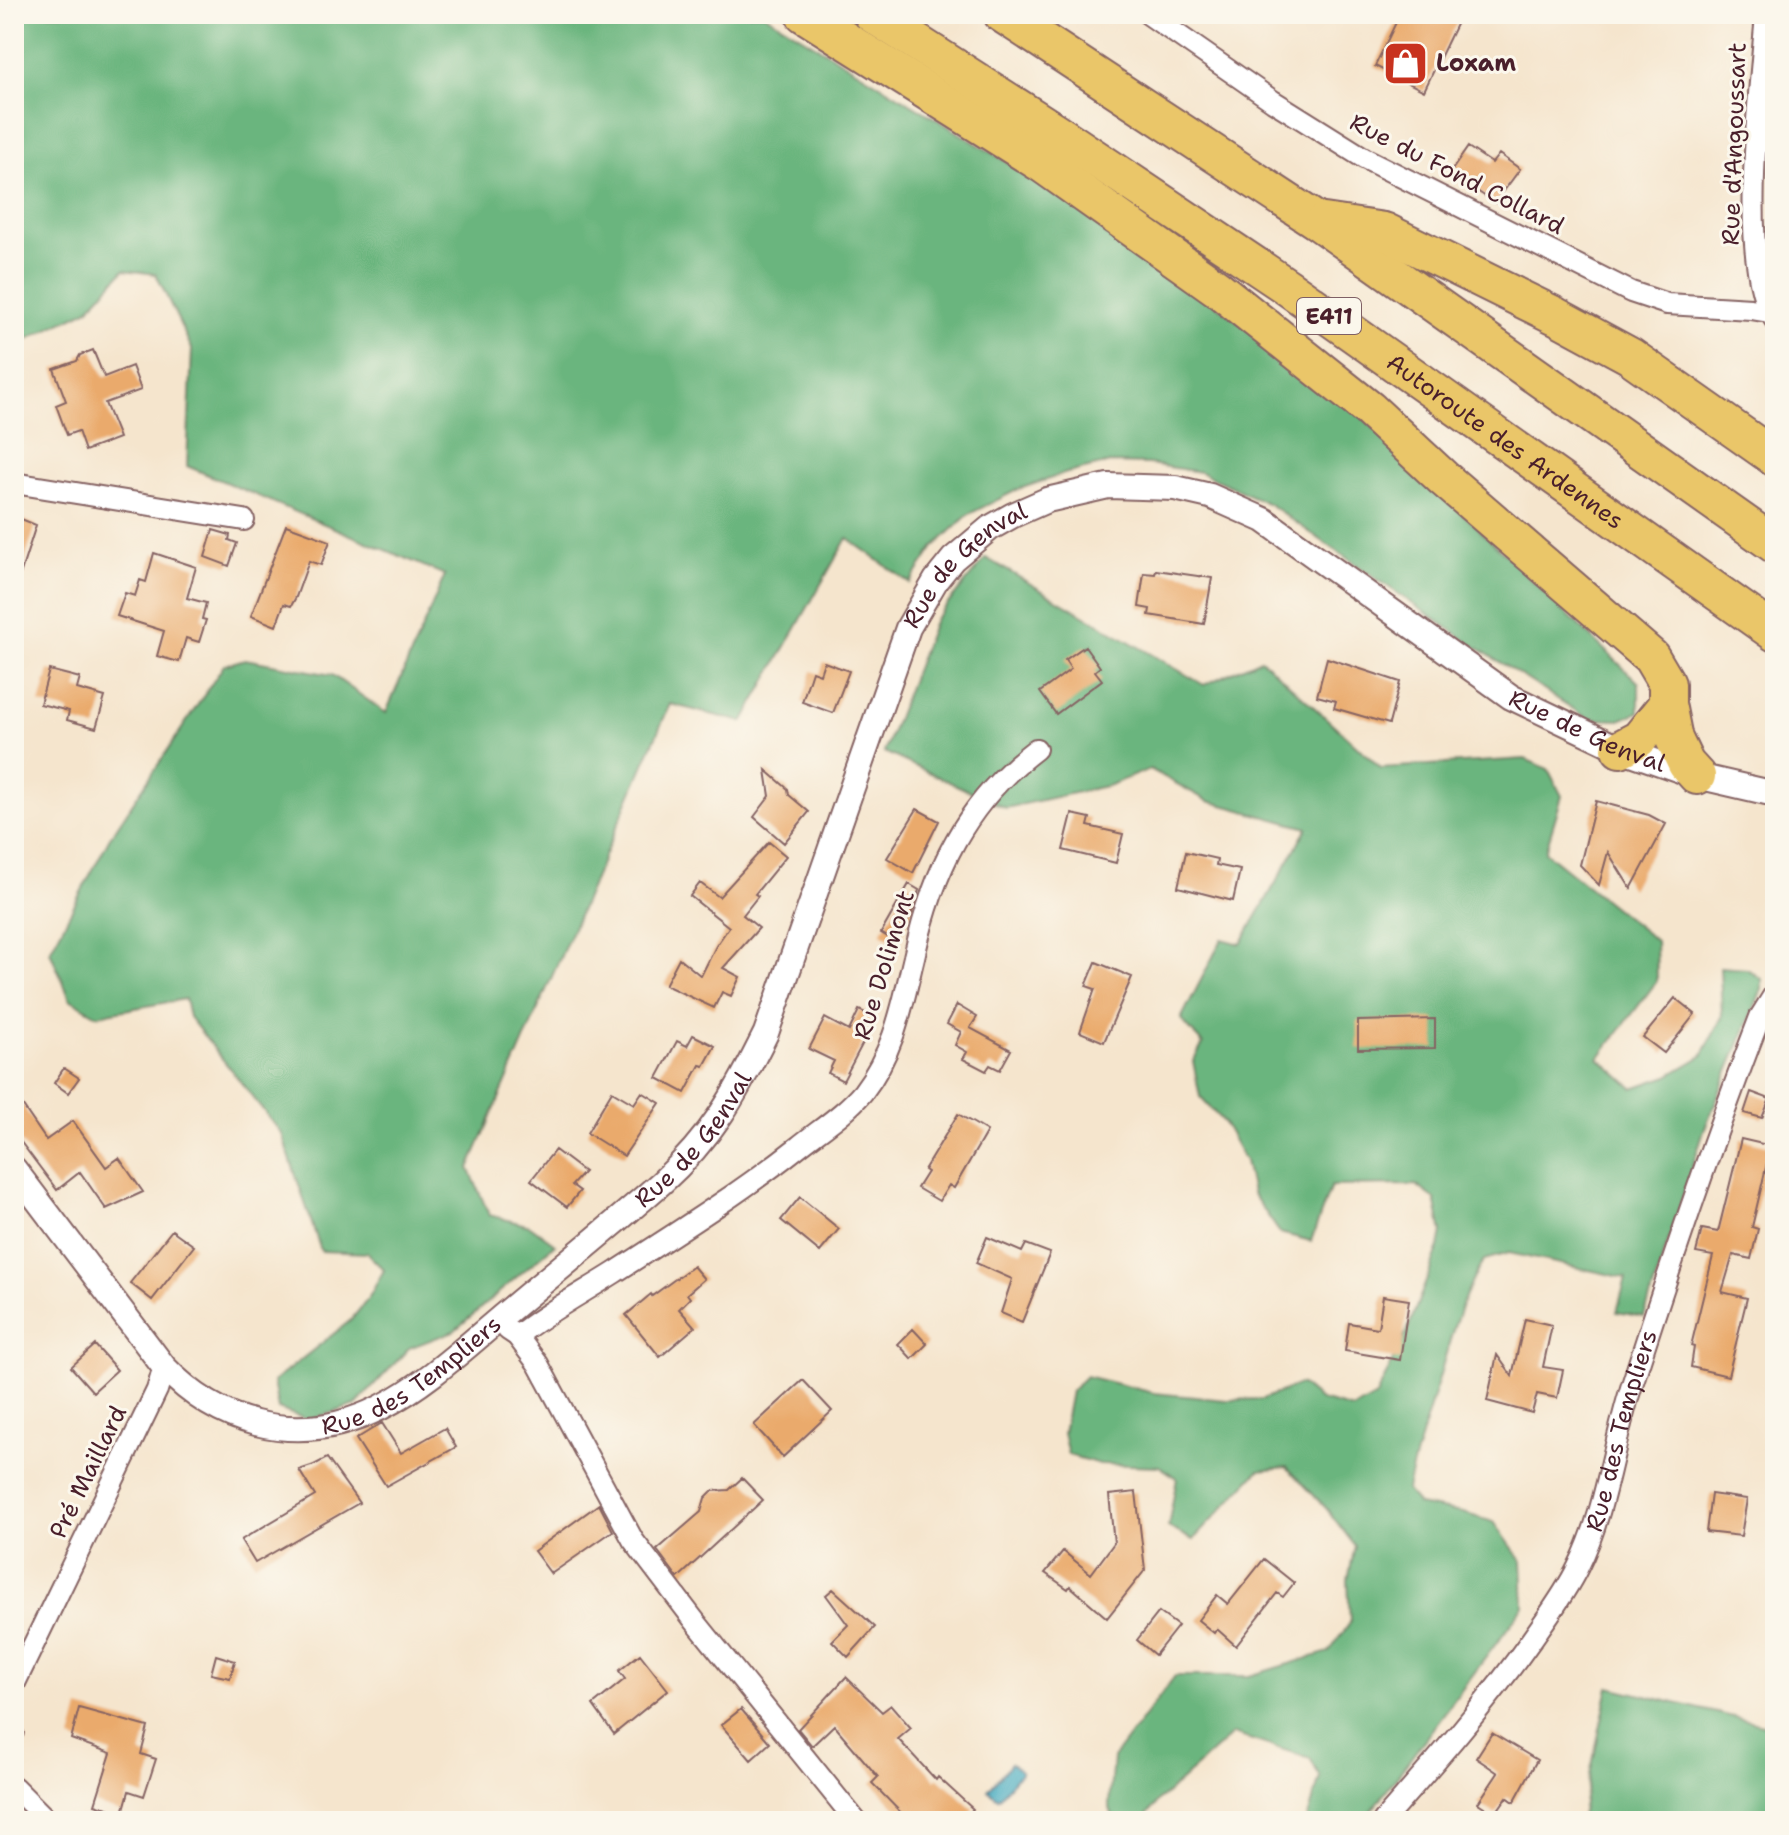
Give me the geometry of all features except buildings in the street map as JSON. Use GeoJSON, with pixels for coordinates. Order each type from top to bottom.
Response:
{"type":"FeatureCollection","features":[{"type":"Feature","properties":{"kind":"highway"},"geometry":{"type":"LineString","coordinates":[[804,14],[1042,164],[1217,288],[1369,409],[1443,478],[1651,657],[1667,684],[1667,704],[1674,739],[1686,764],[1697,776]]}},
{"type":"Feature","properties":{"kind":"highway","name":"Autoroute des Ardennes"},"geometry":{"type":"LineString","coordinates":[[872,14],[1056,132],[1286,286],[1775,633]]}},
{"type":"Feature","properties":{"kind":"highway"},"geometry":{"type":"LineString","coordinates":[[1002,14],[1317,221],[1775,545]]}},
{"type":"Feature","properties":{"kind":"highway"},"geometry":{"type":"LineString","coordinates":[[1317,221],[1384,231],[1556,316],[1630,356],[1775,458]]}},
{"type":"Feature","properties":{"kind":"highway"},"geometry":{"type":"LineString","coordinates":[[1620,749],[1639,739],[1667,704]]}},
{"type":"Feature","properties":{"kind":"street","name":"Rue du Fond Collard"},"geometry":{"type":"LineString","coordinates":[[1148,14],[1273,101],[1364,158],[1631,292],[1667,304],[1772,316]]}},
{"type":"Feature","properties":{"kind":"street","name":"Rue d'Angoussart"},"geometry":{"type":"LineString","coordinates":[[1766,14],[1752,225],[1759,278],[1772,316]]}},
{"type":"Feature","properties":{"kind":"street"},"geometry":{"type":"LineString","coordinates":[[14,483],[244,520]]}},
{"type":"Feature","properties":{"kind":"street","name":"Rue de Genval"},"geometry":{"type":"LineString","coordinates":[[496,1322],[661,1183],[687,1159],[721,1117],[766,1033],[908,628],[936,580],[953,559],[990,528],[1047,500],[1108,486],[1175,488],[1210,496],[1264,520],[1511,697],[1620,749],[1697,776],[1775,794]]}},
{"type":"Feature","properties":{"kind":"street","name":"Rue Dolimont"},"geometry":{"type":"LineString","coordinates":[[517,1336],[747,1185],[862,1093],[881,1063],[905,1003],[914,955],[951,847],[977,804],[1036,749]]}},
{"type":"Feature","properties":{"kind":"street","name":"Rue des Templiers"},"geometry":{"type":"LineString","coordinates":[[1383,1821],[1446,1751],[1498,1686],[1578,1569],[1610,1477],[1620,1426],[1693,1196],[1760,1017],[1775,993]]}},
{"type":"Feature","properties":{"kind":"street","name":"Rue des Templiers"},"geometry":{"type":"LineString","coordinates":[[14,1169],[164,1367],[193,1393],[237,1419],[285,1429],[328,1427],[370,1414],[406,1394],[496,1322],[517,1336],[553,1389],[633,1540],[856,1821]]}},
{"type":"Feature","properties":{"kind":"street","name":"Pré Maillard"},"geometry":{"type":"LineString","coordinates":[[14,1685],[157,1390],[164,1367]]}},
{"type":"Feature","properties":{"kind":"street"},"geometry":{"type":"LineString","coordinates":[[14,1787],[48,1821]]}},
{"type":"Feature","properties":{"kind":"green space"},"geometry":{"type":"Polygon","coordinates":[[[14,14],[764,14],[1115,228],[1353,408],[1639,683],[1639,712],[1620,720],[1589,719],[1465,640],[1269,504],[1200,472],[1149,464],[1110,463],[1019,489],[969,514],[934,547],[910,583],[847,538],[743,722],[670,704],[469,1168],[489,1215],[530,1226],[555,1244],[454,1331],[409,1348],[356,1405],[308,1420],[278,1409],[273,1382],[351,1320],[368,1299],[384,1270],[367,1253],[321,1251],[282,1134],[189,1017],[185,999],[97,1015],[70,999],[50,951],[109,839],[224,665],[245,659],[332,675],[386,713],[445,575],[187,466],[192,349],[156,274],[124,270],[87,310],[14,346],[14,14]]]}},
{"type":"Feature","properties":{"kind":"green space"},"geometry":{"type":"Polygon","coordinates":[[[986,558],[1204,685],[1261,659],[1381,768],[1525,759],[1548,769],[1562,796],[1545,852],[1656,941],[1657,981],[1599,1058],[1633,1088],[1668,1076],[1702,1056],[1722,1017],[1720,967],[1747,969],[1762,979],[1762,989],[1704,1130],[1644,1317],[1617,1312],[1626,1278],[1509,1253],[1484,1260],[1471,1284],[1451,1337],[1407,1490],[1418,1505],[1494,1522],[1522,1561],[1524,1606],[1364,1821],[1307,1821],[1320,1777],[1310,1758],[1233,1734],[1159,1800],[1143,1821],[1114,1820],[1109,1805],[1113,1758],[1175,1676],[1249,1676],[1329,1652],[1350,1623],[1348,1580],[1355,1546],[1326,1508],[1287,1467],[1259,1470],[1193,1540],[1168,1527],[1177,1478],[1159,1466],[1100,1464],[1068,1455],[1063,1433],[1071,1391],[1086,1376],[1154,1393],[1226,1400],[1263,1399],[1300,1384],[1320,1400],[1353,1409],[1376,1396],[1406,1334],[1439,1247],[1442,1232],[1435,1199],[1416,1185],[1331,1186],[1311,1241],[1280,1233],[1252,1193],[1245,1161],[1224,1123],[1200,1097],[1193,1061],[1203,1044],[1181,1019],[1222,939],[1241,944],[1307,828],[1208,801],[1150,769],[1110,785],[1006,808],[884,752],[935,619],[986,558]]]}},
{"type":"Feature","properties":{"kind":"green space"},"geometry":{"type":"Polygon","coordinates":[[[1609,1687],[1775,1727],[1775,1821],[1580,1821],[1609,1687]]]}},
{"type":"Feature","properties":{"kind":"water"},"geometry":{"type":"Polygon","coordinates":[[[1011,1763],[1021,1772],[998,1798],[988,1790],[1011,1763]]]}},
{"type":"Feature","properties":{"kind":"place","name":"Loxam"},"geometry":{"type":"Point","coordinates":[1405,63]}}]}
